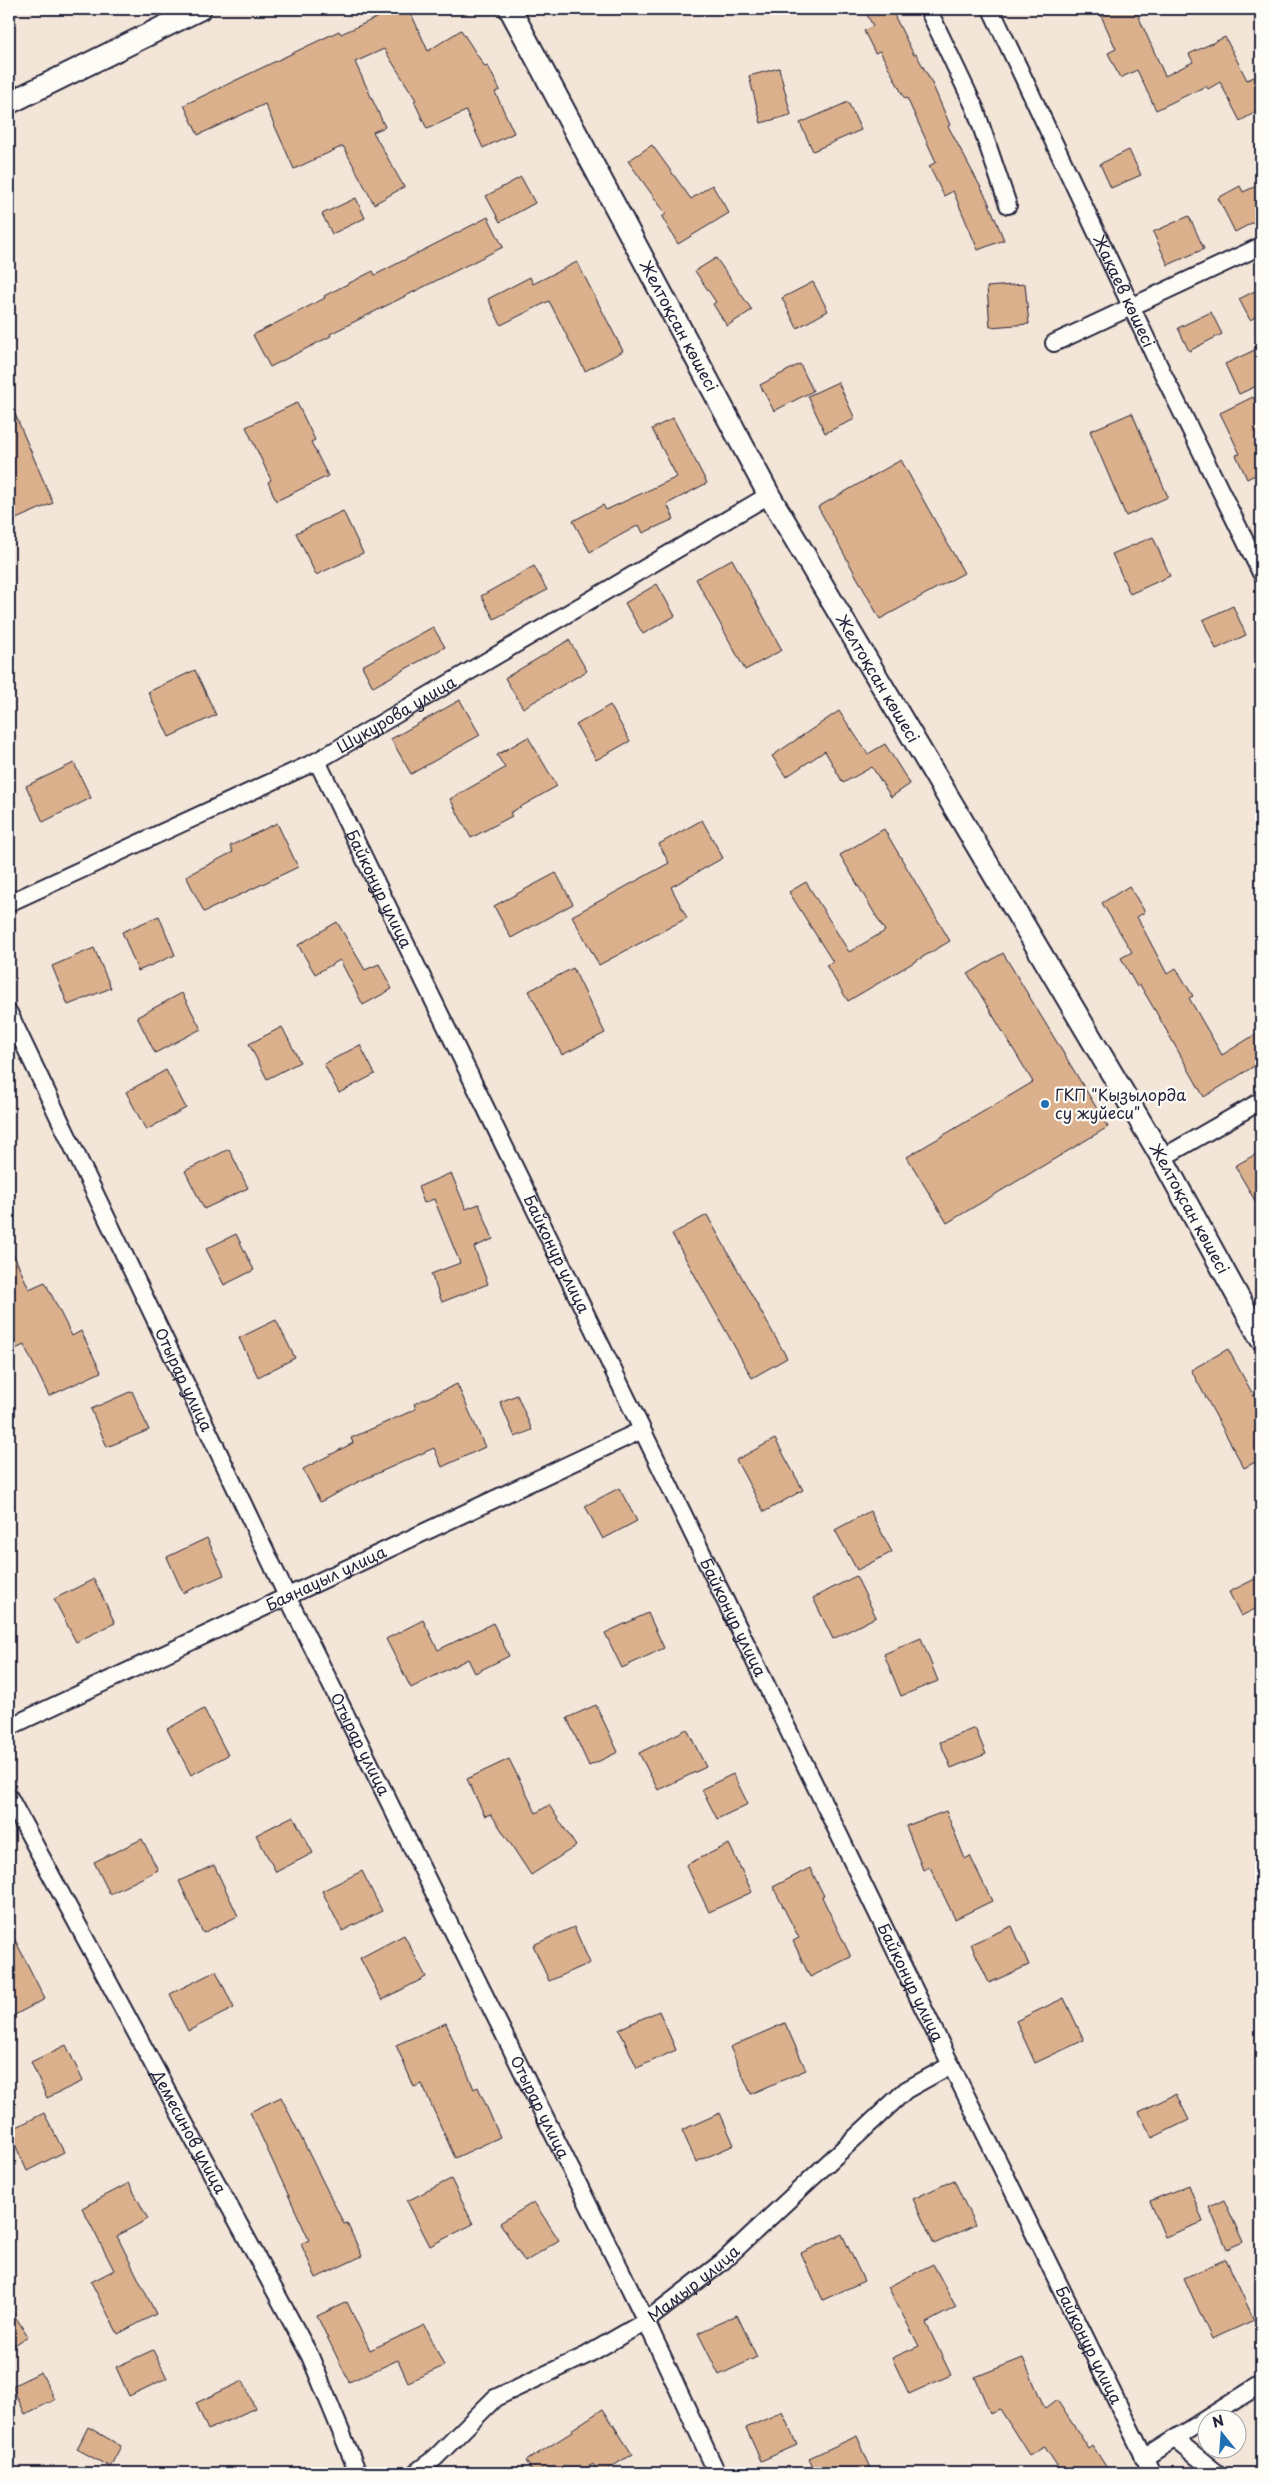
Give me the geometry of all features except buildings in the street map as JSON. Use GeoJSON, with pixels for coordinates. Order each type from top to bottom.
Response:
{"type":"FeatureCollection","features":[{"type":"Feature","properties":{"kind":"street"},"geometry":{"type":"LineString","coordinates":[[9,103],[200,9]]}},
{"type":"Feature","properties":{"kind":"street","name":"Желтоқсан көшесі"},"geometry":{"type":"LineString","coordinates":[[510,9],[769,496],[1162,1158],[1261,1339]]}},
{"type":"Feature","properties":{"kind":"street"},"geometry":{"type":"LineString","coordinates":[[928,9],[975,108],[1008,205]]}},
{"type":"Feature","properties":{"kind":"street","name":"Жақаев көшесі"},"geometry":{"type":"LineString","coordinates":[[991,9],[1130,305],[1261,573]]}},
{"type":"Feature","properties":{"kind":"street"},"geometry":{"type":"LineString","coordinates":[[1054,342],[1130,305],[1261,246]]}},
{"type":"Feature","properties":{"kind":"street","name":"Шукурова улица"},"geometry":{"type":"LineString","coordinates":[[9,903],[317,761],[769,496]]}},
{"type":"Feature","properties":{"kind":"street","name":"Байконур улица"},"geometry":{"type":"LineString","coordinates":[[317,761],[951,2065],[1152,2473]]}},
{"type":"Feature","properties":{"kind":"street","name":"Отырар улица"},"geometry":{"type":"LineString","coordinates":[[9,1013],[287,1596],[646,2321],[717,2473]]}},
{"type":"Feature","properties":{"kind":"street"},"geometry":{"type":"LineString","coordinates":[[1162,1158],[1261,1102]]}},
{"type":"Feature","properties":{"kind":"street","name":"Баянауыл улица"},"geometry":{"type":"LineString","coordinates":[[9,1727],[642,1430]]}},
{"type":"Feature","properties":{"kind":"street","name":"Демесинов улица"},"geometry":{"type":"LineString","coordinates":[[9,1797],[310,2356],[358,2473]]}},
{"type":"Feature","properties":{"kind":"street","name":"Мамыр улица"},"geometry":{"type":"LineString","coordinates":[[415,2473],[435,2458],[495,2398],[587,2355],[646,2321],[721,2263],[906,2090],[951,2065]]}},
{"type":"Feature","properties":{"kind":"street"},"geometry":{"type":"LineString","coordinates":[[1144,2458],[1261,2384]]}},
{"type":"Feature","properties":{"kind":"street"},"geometry":{"type":"LineString","coordinates":[[1175,2439],[1217,2473]]}},
{"type":"Feature","properties":{"kind":"place","name":"ГКП \"Кызылорда су жуйеси\""},"geometry":{"type":"Point","coordinates":[1045,1104]}}]}
